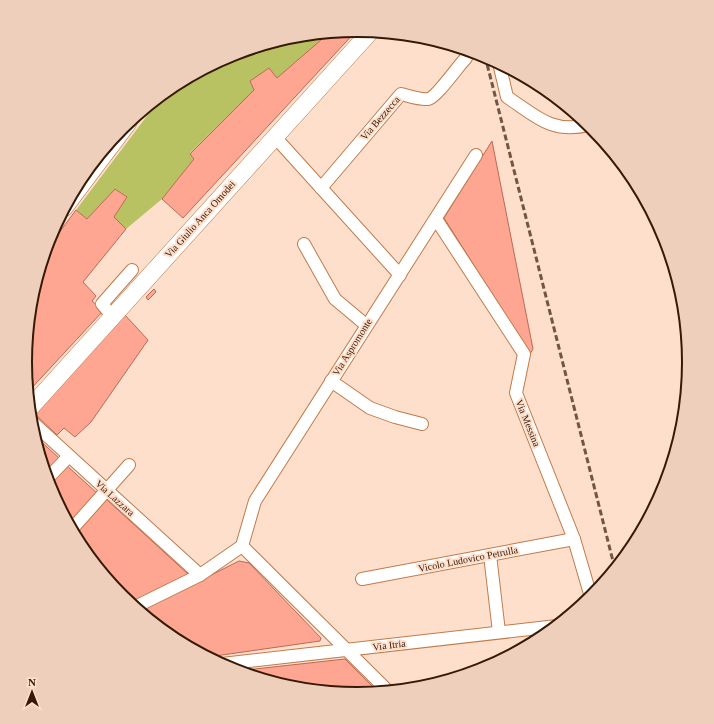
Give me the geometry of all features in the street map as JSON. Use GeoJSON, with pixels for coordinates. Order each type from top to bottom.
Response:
{"type":"FeatureCollection","features":[{"type":"Feature","properties":{"kind":"main road","name":"Via Giulio Anca Omodei"},"geometry":{"type":"LineString","coordinates":[[35,403],[365,37]]}},
{"type":"Feature","properties":{"kind":"street","name":"Via Bezzecca"},"geometry":{"type":"LineString","coordinates":[[321,188],[401,94],[429,99],[437,95],[452,72],[466,58]]}},
{"type":"Feature","properties":{"kind":"street"},"geometry":{"type":"LineString","coordinates":[[501,71],[507,96],[551,125],[560,127],[580,126]]}},
{"type":"Feature","properties":{"kind":"street"},"geometry":{"type":"LineString","coordinates":[[274,137],[400,275]]}},
{"type":"Feature","properties":{"kind":"street","name":"Via Aspromonte"},"geometry":{"type":"LineString","coordinates":[[242,546],[255,501],[476,155]]}},
{"type":"Feature","properties":{"kind":"street","name":"Via Messina"},"geometry":{"type":"LineString","coordinates":[[436,219],[524,354],[516,392],[574,539],[589,590]]}},
{"type":"Feature","properties":{"kind":"street"},"geometry":{"type":"LineString","coordinates":[[304,244],[335,299],[366,325]]}},
{"type":"Feature","properties":{"kind":"street"},"geometry":{"type":"LineString","coordinates":[[112,316],[102,304],[132,270]]}},
{"type":"Feature","properties":{"kind":"street"},"geometry":{"type":"LineString","coordinates":[[331,381],[370,408],[395,417],[422,424]]}},
{"type":"Feature","properties":{"kind":"street","name":"Via Lazzara"},"geometry":{"type":"LineString","coordinates":[[39,428],[200,575]]}},
{"type":"Feature","properties":{"kind":"street"},"geometry":{"type":"LineString","coordinates":[[52,474],[68,456]]}},
{"type":"Feature","properties":{"kind":"street"},"geometry":{"type":"LineString","coordinates":[[76,524],[129,465]]}},
{"type":"Feature","properties":{"kind":"street","name":"Vicolo Ludovico Petrulla"},"geometry":{"type":"LineString","coordinates":[[362,579],[574,539]]}},
{"type":"Feature","properties":{"kind":"street"},"geometry":{"type":"LineString","coordinates":[[141,604],[200,575],[242,546],[382,686]]}},
{"type":"Feature","properties":{"kind":"street"},"geometry":{"type":"LineString","coordinates":[[490,555],[499,632]]}},
{"type":"Feature","properties":{"kind":"street","name":"Via Itria"},"geometry":{"type":"LineString","coordinates":[[234,663],[545,627]]}},
{"type":"Feature","properties":{"kind":"green space"},"geometry":{"type":"Polygon","coordinates":[[[322,39],[277,78],[269,68],[250,81],[254,90],[190,153],[194,159],[162,199],[126,229],[114,217],[127,197],[115,189],[87,219],[76,210],[150,112],[176,92],[213,71],[253,54],[294,43],[322,39]]]}},
{"type":"Feature","properties":{"kind":"building"},"geometry":{"type":"Polygon","coordinates":[[[350,37],[183,218],[162,199],[194,159],[190,154],[254,90],[250,81],[269,68],[277,78],[322,39],[350,37]]]}},
{"type":"Feature","properties":{"kind":"building"},"geometry":{"type":"Polygon","coordinates":[[[492,141],[533,349],[530,354],[444,218],[492,141]]]}},
{"type":"Feature","properties":{"kind":"building"},"geometry":{"type":"Polygon","coordinates":[[[115,189],[127,197],[114,217],[126,229],[83,282],[96,296],[92,301],[103,311],[33,386],[32,362],[35,320],[38,299],[49,258],[60,231],[76,210],[87,219],[115,189]]]}},
{"type":"Feature","properties":{"kind":"building"},"geometry":{"type":"Polygon","coordinates":[[[154,289],[156,292],[148,300],[146,297],[154,289]]]}},
{"type":"Feature","properties":{"kind":"building"},"geometry":{"type":"Polygon","coordinates":[[[124,314],[148,340],[91,422],[75,437],[64,428],[57,435],[37,415],[36,409],[124,314]]]}},
{"type":"Feature","properties":{"kind":"building"},"geometry":{"type":"Polygon","coordinates":[[[42,443],[60,459],[50,469],[42,443]]]}},
{"type":"Feature","properties":{"kind":"building"},"geometry":{"type":"Polygon","coordinates":[[[65,464],[98,494],[74,521],[66,506],[53,477],[65,464]]]}},
{"type":"Feature","properties":{"kind":"building"},"geometry":{"type":"Polygon","coordinates":[[[105,498],[189,575],[137,601],[127,592],[99,560],[79,529],[105,498]]]}},
{"type":"Feature","properties":{"kind":"building"},"geometry":{"type":"Polygon","coordinates":[[[239,561],[249,563],[321,638],[320,641],[219,655],[176,632],[146,608],[239,561]]]}},
{"type":"Feature","properties":{"kind":"building"},"geometry":{"type":"Polygon","coordinates":[[[345,659],[372,686],[357,687],[315,684],[294,681],[251,669],[345,659]]]}},
{"type":"Feature","properties":{"kind":"railway"},"geometry":{"type":"LineString","coordinates":[[487,65],[613,562]]}}]}
